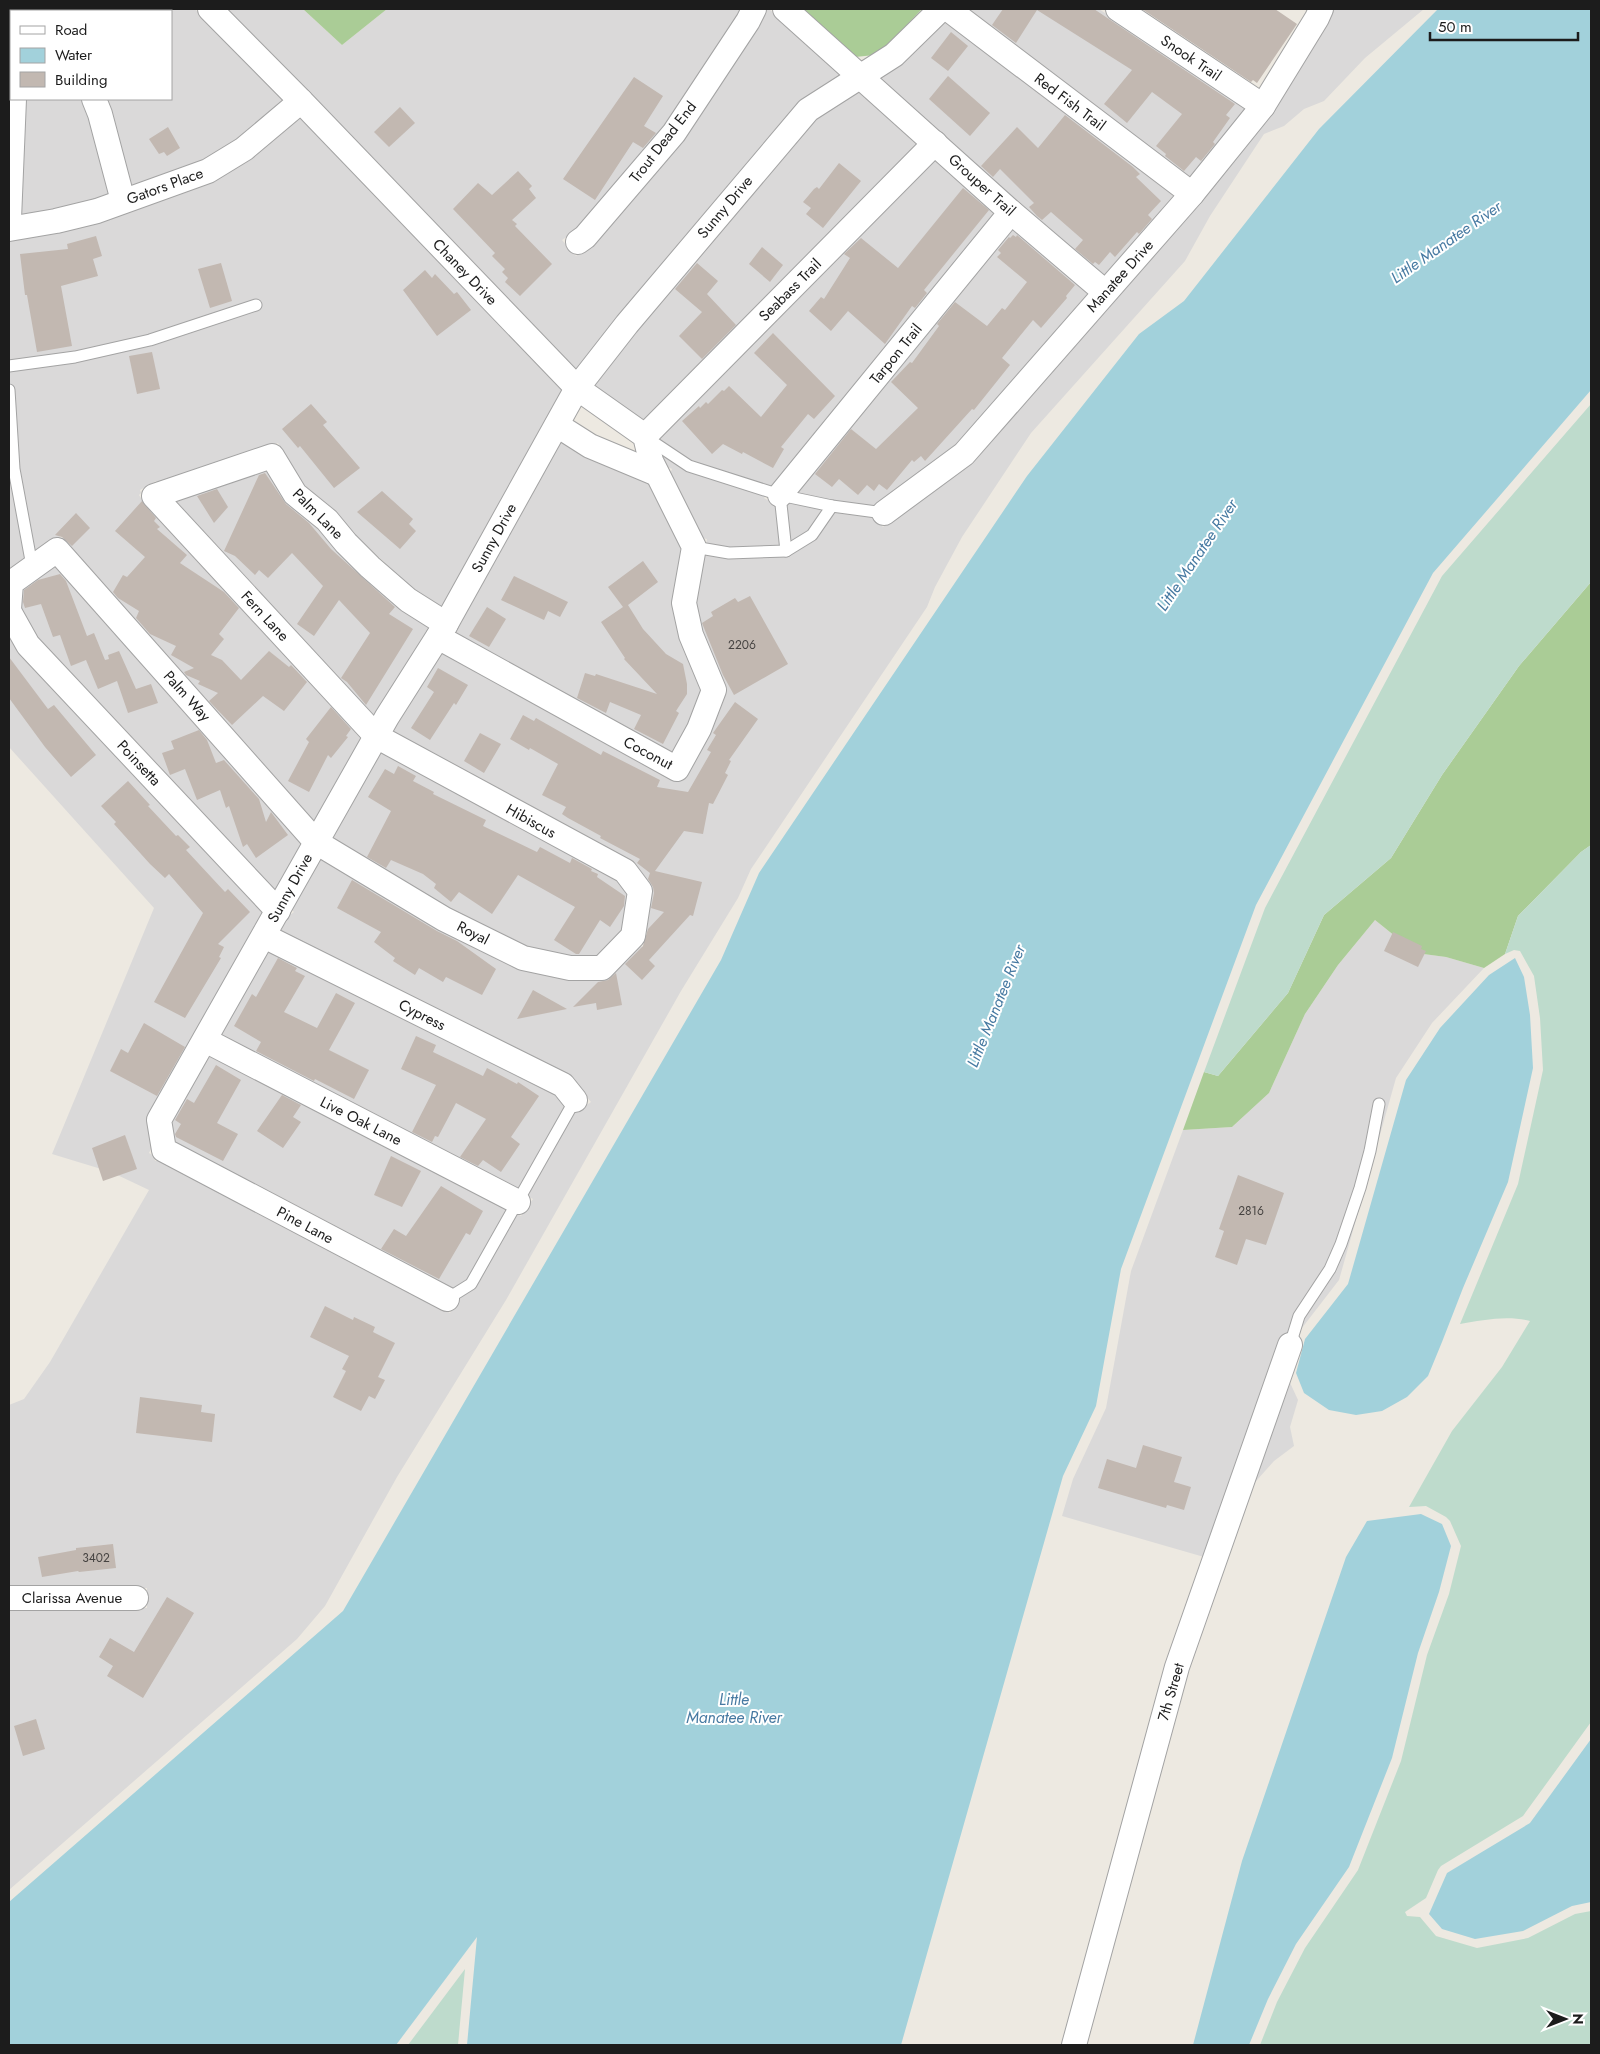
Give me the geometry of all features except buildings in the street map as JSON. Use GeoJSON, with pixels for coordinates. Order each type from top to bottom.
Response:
{"type":"FeatureCollection","features":[{"type":"Feature","properties":{"kind":"street","name":"Chaney Drive"},"geometry":{"type":"LineString","coordinates":[[210,9],[577,388],[646,436]]}},
{"type":"Feature","properties":{"kind":"street","name":"Trout Dead End"},"geometry":{"type":"LineString","coordinates":[[578,242],[585,237],[674,133],[754,9]]}},
{"type":"Feature","properties":{"kind":"street"},"geometry":{"type":"LineString","coordinates":[[785,9],[861,76]]}},
{"type":"Feature","properties":{"kind":"street","name":"Sunny Drive"},"geometry":{"type":"LineString","coordinates":[[164,1150],[159,1120],[376,736],[442,630],[577,388],[633,317],[808,110],[894,55],[941,9]]}},
{"type":"Feature","properties":{"kind":"street","name":"Red Fish Trail"},"geometry":{"type":"LineString","coordinates":[[948,9],[1192,194]]}},
{"type":"Feature","properties":{"kind":"street","name":"Snook Trail"},"geometry":{"type":"LineString","coordinates":[[1118,9],[1263,106]]}},
{"type":"Feature","properties":{"kind":"street","name":"Manatee Drive"},"geometry":{"type":"LineString","coordinates":[[884,513],[964,454],[1192,194],[1263,106],[1312,12]]}},
{"type":"Feature","properties":{"kind":"street","name":"Grouper Trail"},"geometry":{"type":"LineString","coordinates":[[861,76],[1011,212],[1105,292]]}},
{"type":"Feature","properties":{"kind":"street"},"geometry":{"type":"LineString","coordinates":[[9,219],[14,100]]}},
{"type":"Feature","properties":{"kind":"street"},"geometry":{"type":"LineString","coordinates":[[94,100],[100,114],[123,201]]}},
{"type":"Feature","properties":{"kind":"street","name":"Gators Place"},"geometry":{"type":"LineString","coordinates":[[9,229],[56,221],[97,211],[208,171],[244,149],[301,101]]}},
{"type":"Feature","properties":{"kind":"street","name":"Seabass Trail"},"geometry":{"type":"LineString","coordinates":[[646,436],[935,143]]}},
{"type":"Feature","properties":{"kind":"street","name":"Tarpon Trail"},"geometry":{"type":"LineString","coordinates":[[780,495],[1011,212]]}},
{"type":"Feature","properties":{"kind":"street"},"geometry":{"type":"LineString","coordinates":[[557,425],[590,446],[657,474]]}},
{"type":"Feature","properties":{"kind":"street"},"geometry":{"type":"LineString","coordinates":[[646,436],[651,461],[694,547]]}},
{"type":"Feature","properties":{"kind":"street","name":"Palm Lane"},"geometry":{"type":"LineString","coordinates":[[154,496],[272,456],[296,494],[327,520],[346,543],[370,566],[442,630]]}},
{"type":"Feature","properties":{"kind":"street","name":"Fern Lane"},"geometry":{"type":"LineString","coordinates":[[154,496],[376,736]]}},
{"type":"Feature","properties":{"kind":"street","name":"Coconut"},"geometry":{"type":"LineString","coordinates":[[442,630],[677,769],[699,729],[714,690],[691,635],[684,603],[694,547]]}},
{"type":"Feature","properties":{"kind":"street","name":"Poinsetta"},"geometry":{"type":"LineString","coordinates":[[58,550],[32,566],[11,583],[9,610],[28,645],[278,911]]}},
{"type":"Feature","properties":{"kind":"street","name":"Palm Way"},"geometry":{"type":"LineString","coordinates":[[58,550],[316,842]]}},
{"type":"Feature","properties":{"kind":"street","name":"Hibiscus"},"geometry":{"type":"LineString","coordinates":[[376,736],[625,871],[640,891],[633,936]]}},
{"type":"Feature","properties":{"kind":"street","name":"Royal"},"geometry":{"type":"LineString","coordinates":[[316,842],[444,919],[523,958],[570,968],[602,968],[633,936]]}},
{"type":"Feature","properties":{"kind":"street","name":"Cypress"},"geometry":{"type":"LineString","coordinates":[[264,936],[563,1085],[575,1100]]}},
{"type":"Feature","properties":{"kind":"street","name":"Live Oak Lane"},"geometry":{"type":"LineString","coordinates":[[205,1040],[518,1202]]}},
{"type":"Feature","properties":{"kind":"street","name":"Pine Lane"},"geometry":{"type":"LineString","coordinates":[[164,1150],[446,1300]]}},
{"type":"Feature","properties":{"kind":"street","name":"7th Street"},"geometry":{"type":"LineString","coordinates":[[1074,2045],[1177,1667],[1290,1345]]}},
{"type":"Feature","properties":{"kind":"street","name":"Clarissa Avenue"},"geometry":{"type":"LineString","coordinates":[[9,1598],[136,1598]]}},
{"type":"Feature","properties":{"kind":"lane"},"geometry":{"type":"LineString","coordinates":[[9,366],[75,357],[150,340],[256,305]]}},
{"type":"Feature","properties":{"kind":"lane"},"geometry":{"type":"LineString","coordinates":[[9,390],[14,469],[32,566]]}},
{"type":"Feature","properties":{"kind":"lane"},"geometry":{"type":"LineString","coordinates":[[646,436],[689,466],[780,495],[832,506],[884,513]]}},
{"type":"Feature","properties":{"kind":"lane"},"geometry":{"type":"LineString","coordinates":[[780,495],[786,551]]}},
{"type":"Feature","properties":{"kind":"lane"},"geometry":{"type":"LineString","coordinates":[[694,547],[729,553],[786,551],[812,535],[832,506]]}},
{"type":"Feature","properties":{"kind":"lane"},"geometry":{"type":"LineString","coordinates":[[446,1300],[471,1284],[575,1100]]}},
{"type":"Feature","properties":{"kind":"lane"},"geometry":{"type":"LineString","coordinates":[[1290,1345],[1299,1316],[1330,1269],[1341,1244],[1360,1188],[1370,1151],[1379,1104]]}},
{"type":"Feature","properties":{"kind":"shaded area"},"geometry":{"type":"Polygon","coordinates":[[[195,9],[285,100],[237,140],[203,162],[131,187],[106,100],[172,100],[172,10],[17,10],[195,9]]]}},
{"type":"Feature","properties":{"kind":"shaded area"},"geometry":{"type":"Polygon","coordinates":[[[226,9],[303,9],[342,45],[387,9],[742,9],[665,127],[577,230],[562,240],[576,256],[594,243],[758,26],[766,9],[769,9],[844,75],[799,104],[717,199],[618,318],[576,372],[226,9]]]}},
{"type":"Feature","properties":{"kind":"shaded area"},"geometry":{"type":"Polygon","coordinates":[[[965,9],[1099,9],[1247,109],[1190,180],[965,9]]]}},
{"type":"Feature","properties":{"kind":"shaded area"},"geometry":{"type":"Polygon","coordinates":[[[1333,9],[1424,9],[1365,58],[1324,101],[1304,109],[1284,126],[1264,134],[1210,216],[1185,261],[1031,433],[962,537],[935,587],[927,607],[751,869],[738,898],[681,991],[506,1300],[397,1477],[325,1606],[297,1639],[9,1890],[9,1608],[147,1608],[147,1588],[9,1588],[9,1405],[24,1399],[50,1362],[149,1190],[111,1172],[52,1154],[154,908],[9,747],[9,633],[264,912],[149,1153],[154,1156],[155,1161],[162,1161],[450,1313],[462,1296],[175,1144],[171,1122],[210,1054],[521,1216],[533,1199],[220,1036],[268,950],[555,1093],[573,1114],[591,1102],[572,1079],[279,932],[287,917],[294,912],[291,909],[321,857],[568,978],[638,946],[643,947],[644,940],[649,934],[645,931],[651,893],[391,733],[442,651],[670,778],[710,733],[702,632],[696,602],[707,539],[702,538],[670,474],[672,469],[666,466],[662,458],[658,439],[936,158],[996,213],[764,498],[783,509],[1013,227],[1090,293],[955,446],[869,512],[883,527],[971,461],[1208,194],[1278,105],[1332,16],[1330,14],[1333,9]]]}},
{"type":"Feature","properties":{"kind":"shaded area"},"geometry":{"type":"Polygon","coordinates":[[[945,20],[1176,196],[1104,277],[1019,204],[879,78],[945,20]]]}},
{"type":"Feature","properties":{"kind":"shaded area"},"geometry":{"type":"Polygon","coordinates":[[[860,89],[920,143],[644,422],[593,386],[636,330],[816,118],[860,89]]]}},
{"type":"Feature","properties":{"kind":"shaded area"},"geometry":{"type":"Polygon","coordinates":[[[26,100],[82,100],[90,117],[110,195],[93,201],[20,217],[26,100]]]}},
{"type":"Feature","properties":{"kind":"shaded area"},"geometry":{"type":"Polygon","coordinates":[[[300,116],[564,390],[541,427],[442,609],[416,592],[305,488],[290,466],[278,443],[158,484],[156,481],[140,490],[141,493],[139,495],[148,509],[151,508],[362,737],[314,823],[61,536],[25,558],[9,571],[9,240],[19,240],[19,238],[60,231],[300,116]]]}},
{"type":"Feature","properties":{"kind":"shaded area"},"geometry":{"type":"Polygon","coordinates":[[[560,441],[648,481],[682,549],[702,690],[688,726],[672,755],[453,633],[462,622],[461,620],[560,441]]]}},
{"type":"Feature","properties":{"kind":"shaded area"},"geometry":{"type":"Polygon","coordinates":[[[266,469],[431,627],[374,718],[173,500],[266,469]]]}},
{"type":"Feature","properties":{"kind":"shaded area"},"geometry":{"type":"Polygon","coordinates":[[[55,564],[302,843],[275,893],[38,639],[20,608],[22,588],[55,564]]]}},
{"type":"Feature","properties":{"kind":"shaded area"},"geometry":{"type":"Polygon","coordinates":[[[381,751],[616,879],[628,894],[622,931],[597,958],[572,958],[527,949],[450,910],[331,839],[381,751]]]}},
{"type":"Feature","properties":{"kind":"shaded area"},"geometry":{"type":"Polygon","coordinates":[[[1375,920],[1416,953],[1446,957],[1484,968],[1432,1023],[1396,1078],[1339,1280],[1295,1337],[1286,1374],[1298,1400],[1290,1427],[1294,1446],[1274,1461],[1240,1499],[1211,1559],[1062,1516],[1073,1479],[1106,1408],[1131,1271],[1183,1130],[1232,1127],[1269,1093],[1305,1014],[1338,965],[1375,920]]]}},
{"type":"Feature","properties":{"kind":"green space"},"geometry":{"type":"Polygon","coordinates":[[[303,9],[387,9],[342,45],[303,9]]]}},
{"type":"Feature","properties":{"kind":"green space"},"geometry":{"type":"Polygon","coordinates":[[[801,9],[922,9],[884,49],[875,55],[855,57],[801,9]]]}},
{"type":"Feature","properties":{"kind":"green space"},"geometry":{"type":"Polygon","coordinates":[[[1591,404],[1591,582],[1519,666],[1442,775],[1391,858],[1324,915],[1288,993],[1218,1076],[1204,1072],[1265,908],[1442,576],[1591,404]]]}},
{"type":"Feature","properties":{"kind":"green space"},"geometry":{"type":"Polygon","coordinates":[[[1591,582],[1591,845],[1581,852],[1518,916],[1505,954],[1484,968],[1446,957],[1416,953],[1375,920],[1338,965],[1305,1014],[1269,1093],[1232,1127],[1183,1130],[1204,1072],[1218,1076],[1288,993],[1324,915],[1391,858],[1442,775],[1519,666],[1591,582]]]}},
{"type":"Feature","properties":{"kind":"green space"},"geometry":{"type":"Polygon","coordinates":[[[1591,845],[1591,1722],[1523,1816],[1441,1866],[1426,1898],[1405,1912],[1407,1916],[1420,1917],[1436,1936],[1477,1948],[1528,1938],[1575,1914],[1591,1911],[1591,2045],[1260,2045],[1277,2002],[1305,1948],[1358,1870],[1401,1761],[1427,1655],[1449,1594],[1461,1546],[1450,1521],[1426,1506],[1409,1507],[1452,1431],[1502,1367],[1530,1321],[1504,1318],[1460,1324],[1518,1184],[1543,1070],[1540,1018],[1534,976],[1520,951],[1514,950],[1505,954],[1518,916],[1581,852],[1591,845]]]}},
{"type":"Feature","properties":{"kind":"green space"},"geometry":{"type":"Polygon","coordinates":[[[465,1969],[458,2045],[408,2045],[465,1969]]]}},
{"type":"Feature","properties":{"kind":"water","name":"Little Manatee River"},"geometry":{"type":"Polygon","coordinates":[[[1438,9],[1591,9],[1591,390],[1433,573],[1256,905],[1121,1269],[1096,1406],[1063,1476],[901,2045],[467,2045],[477,1937],[396,2045],[9,2045],[9,1902],[343,1611],[721,960],[759,873],[1027,476],[1139,334],[1184,301],[1319,129],[1438,9]]]}},
{"type":"Feature","properties":{"kind":"water"},"geometry":{"type":"Polygon","coordinates":[[[1515,958],[1524,977],[1530,1015],[1533,1068],[1508,1182],[1428,1376],[1407,1397],[1382,1411],[1356,1415],[1329,1410],[1304,1393],[1296,1373],[1305,1339],[1348,1284],[1406,1080],[1440,1028],[1489,975],[1515,958]]]}},
{"type":"Feature","properties":{"kind":"water"},"geometry":{"type":"Polygon","coordinates":[[[1421,1514],[1442,1524],[1451,1546],[1439,1592],[1418,1653],[1392,1758],[1349,1867],[1296,1944],[1268,1999],[1249,2045],[1193,2045],[1242,1861],[1346,1557],[1367,1521],[1421,1514]]]}},
{"type":"Feature","properties":{"kind":"water"},"geometry":{"type":"Polygon","coordinates":[[[1591,1739],[1591,1902],[1572,1906],[1523,1931],[1475,1939],[1442,1929],[1429,1914],[1447,1873],[1530,1823],[1591,1739]]]}}]}
